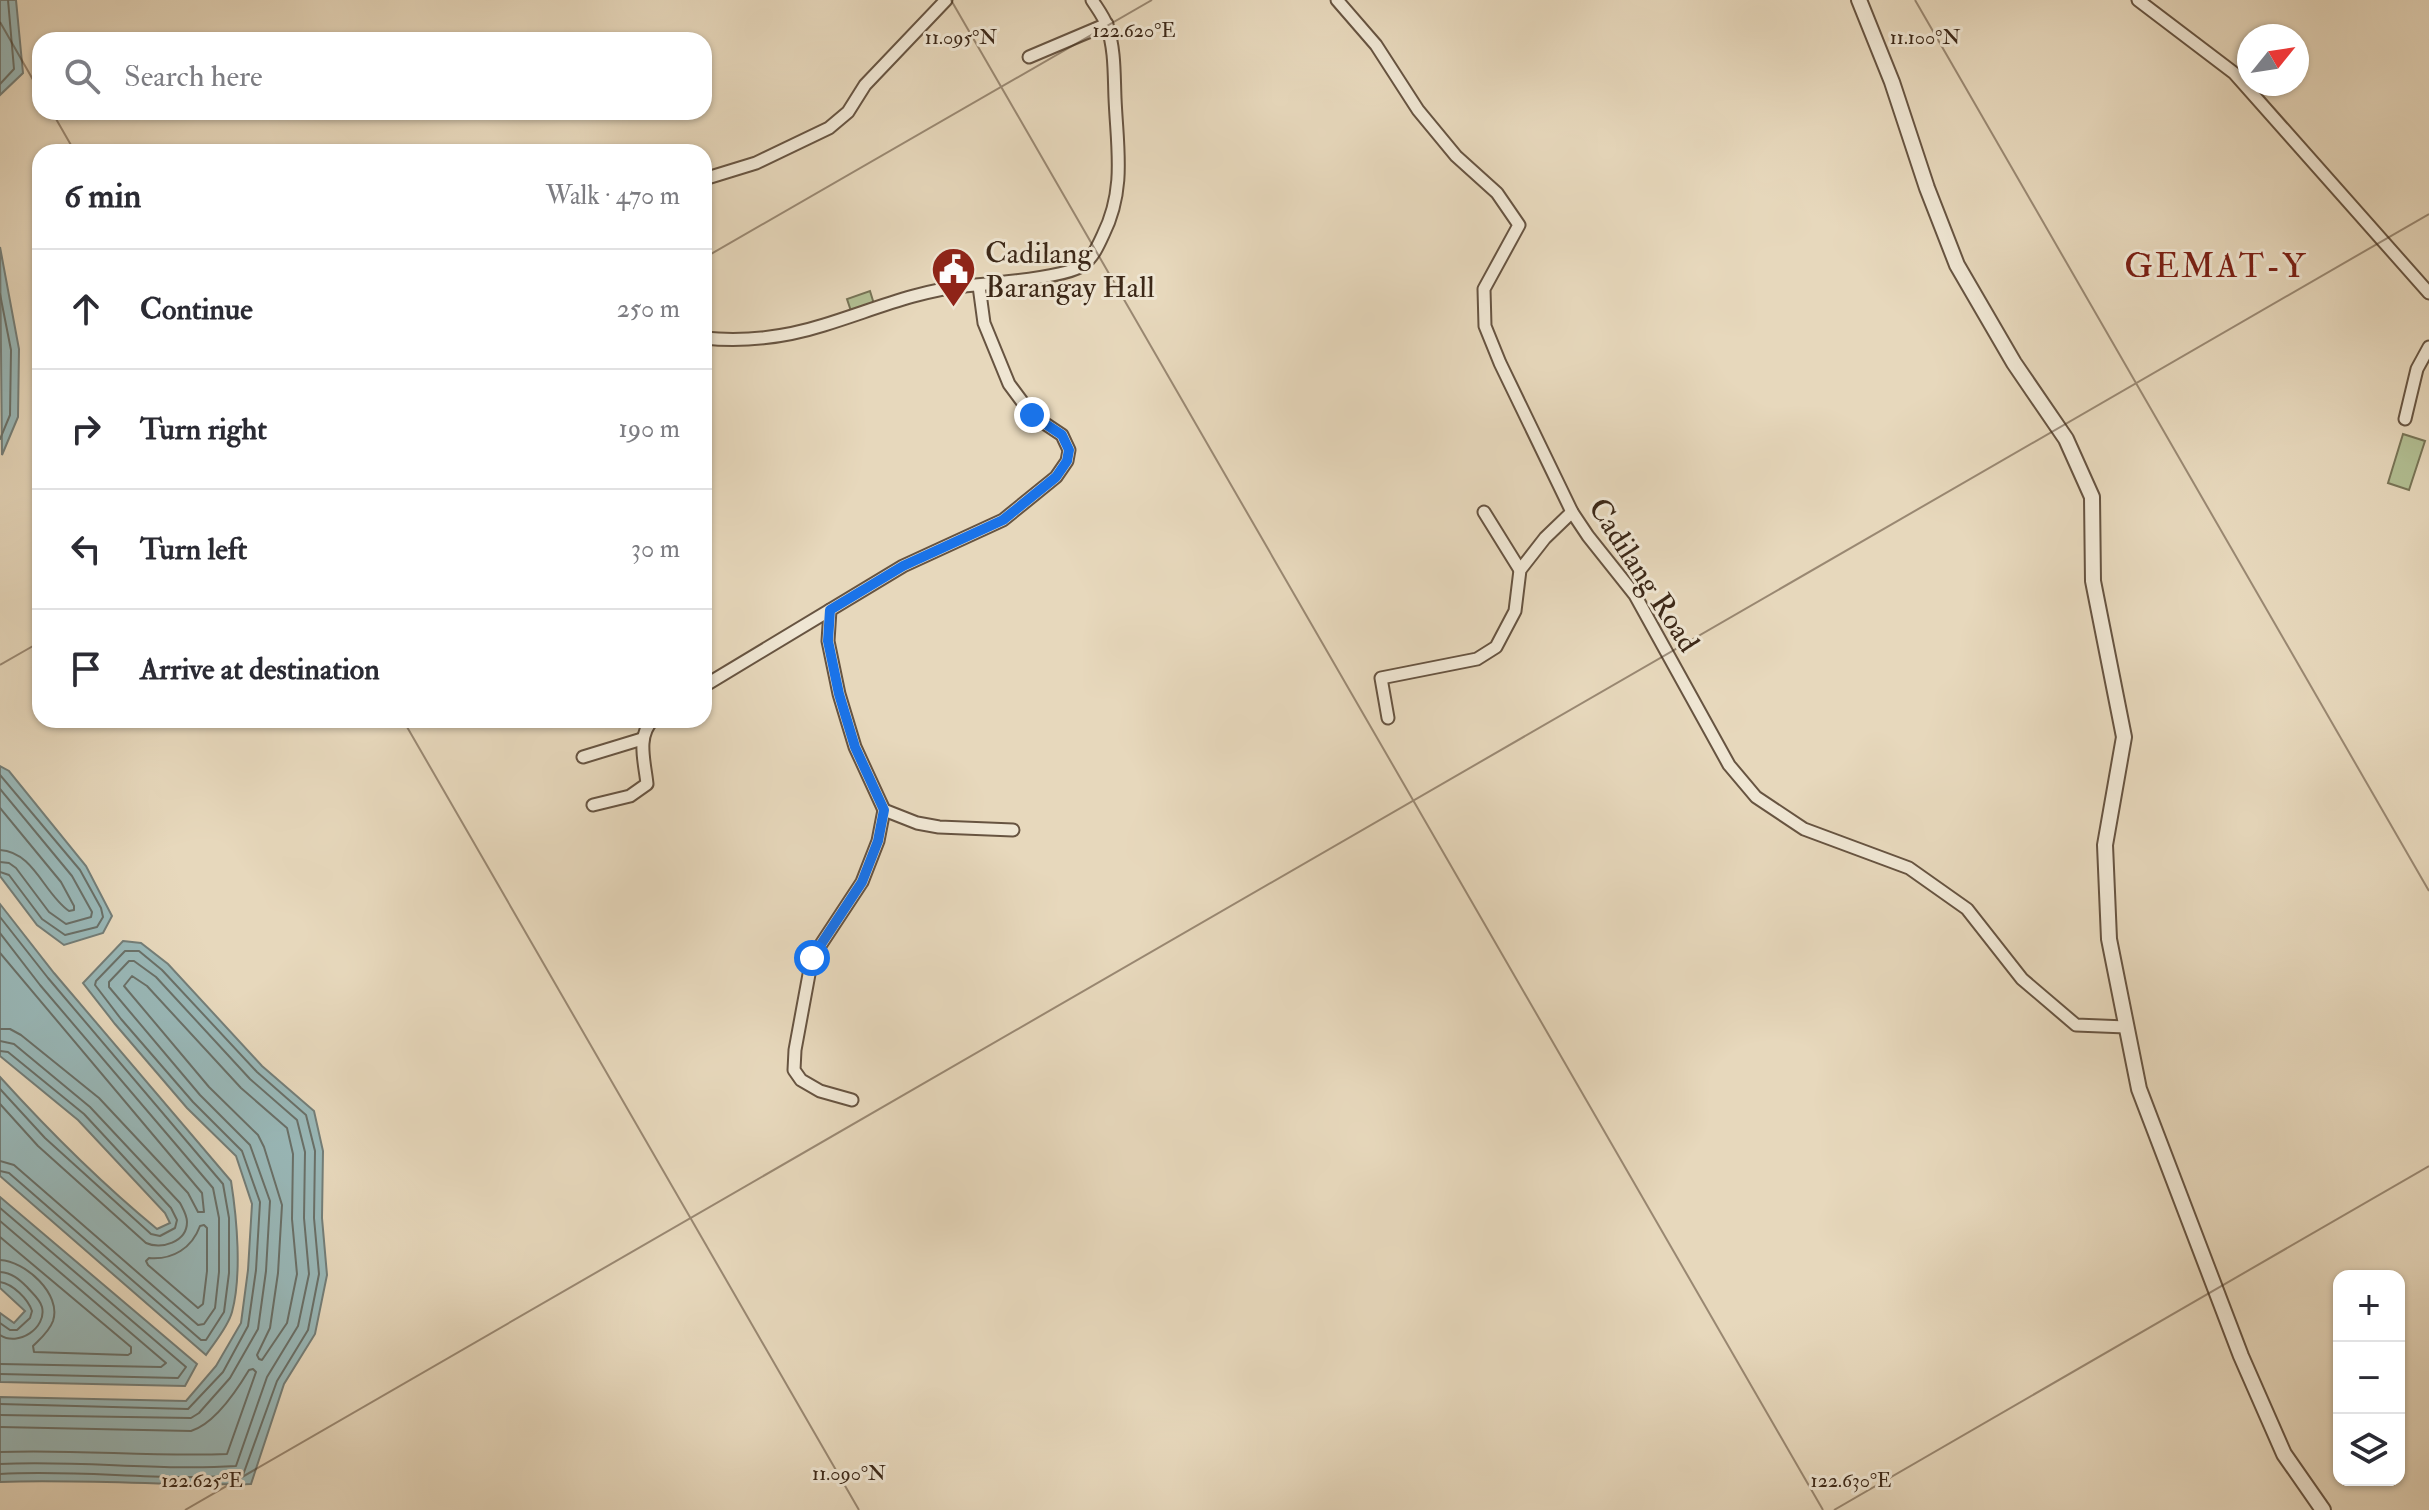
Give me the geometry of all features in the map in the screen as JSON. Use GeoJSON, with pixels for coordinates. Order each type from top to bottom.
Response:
{"type":"FeatureCollection","features":[{"type":"Feature","properties":{"kind":"street"},"geometry":{"type":"LineString","coordinates":[[712,177],[756,163],[829,128],[848,112],[865,85],[946,0]]}},
{"type":"Feature","properties":{"kind":"street"},"geometry":{"type":"LineString","coordinates":[[712,339],[727,341],[782,335],[942,289],[979,286],[1081,266],[1093,254],[1112,218],[1119,177],[1113,50],[1107,24],[1092,0]]}},
{"type":"Feature","properties":{"kind":"street","name":"Cadilang Road"},"geometry":{"type":"LineString","coordinates":[[1337,0],[1347,5],[1418,110],[1456,156],[1497,193],[1519,225],[1484,289],[1485,326],[1572,512],[1635,595],[1729,765],[1756,797],[1804,829],[1909,868],[1967,909],[2022,979],[2076,1025],[2126,1027]]}},
{"type":"Feature","properties":{"kind":"street"},"geometry":{"type":"LineString","coordinates":[[1859,0],[1892,82],[1927,188],[1957,265],[2014,363],[2066,439],[2092,497],[2093,581],[2124,737],[2105,845],[2109,939],[2139,1089],[2241,1356],[2284,1454],[2323,1510]]}},
{"type":"Feature","properties":{"kind":"street"},"geometry":{"type":"LineString","coordinates":[[2138,0],[2234,73],[2429,293]]}},
{"type":"Feature","properties":{"kind":"street"},"geometry":{"type":"LineString","coordinates":[[1029,57],[1107,24]]}},
{"type":"Feature","properties":{"kind":"street"},"geometry":{"type":"LineString","coordinates":[[712,681],[903,566],[1003,520],[1056,477],[1067,461],[1069,450],[1062,435],[1032,415],[1009,384],[984,323],[979,286]]}},
{"type":"Feature","properties":{"kind":"street"},"geometry":{"type":"LineString","coordinates":[[2405,419],[2417,369],[2429,347]]}},
{"type":"Feature","properties":{"kind":"street"},"geometry":{"type":"LineString","coordinates":[[1484,512],[1520,570]]}},
{"type":"Feature","properties":{"kind":"street"},"geometry":{"type":"LineString","coordinates":[[1388,718],[1381,678],[1477,659],[1496,647],[1515,611],[1520,570],[1545,538],[1572,512]]}},
{"type":"Feature","properties":{"kind":"street"},"geometry":{"type":"LineString","coordinates":[[830,610],[828,641],[839,694],[855,747],[884,810],[878,841],[862,882],[812,958],[794,1070],[801,1080],[820,1091],[852,1100]]}},
{"type":"Feature","properties":{"kind":"street"},"geometry":{"type":"LineString","coordinates":[[593,805],[630,796],[647,784],[642,739],[647,728]]}},
{"type":"Feature","properties":{"kind":"street"},"geometry":{"type":"LineString","coordinates":[[583,757],[642,739]]}},
{"type":"Feature","properties":{"kind":"street"},"geometry":{"type":"LineString","coordinates":[[884,810],[917,823],[939,827],[1013,830]]}},
{"type":"Feature","properties":{"kind":"green space"},"geometry":{"type":"Polygon","coordinates":[[[870,291],[874,304],[851,311],[847,299],[870,291]]]}},
{"type":"Feature","properties":{"kind":"green space"},"geometry":{"type":"Polygon","coordinates":[[[2403,434],[2425,441],[2409,490],[2388,483],[2403,434]]]}},
{"type":"Feature","properties":{"kind":"water"},"geometry":{"type":"Polygon","coordinates":[[[0,0],[16,0],[23,73],[0,95],[0,0]]]}},
{"type":"Feature","properties":{"kind":"water"},"geometry":{"type":"Polygon","coordinates":[[[0,247],[19,349],[18,417],[2,455],[0,247]]]}},
{"type":"Feature","properties":{"kind":"water"},"geometry":{"type":"Polygon","coordinates":[[[0,766],[9,771],[86,866],[112,916],[103,933],[64,945],[37,925],[0,876],[0,766]]]}},
{"type":"Feature","properties":{"kind":"water"},"geometry":{"type":"Polygon","coordinates":[[[0,904],[54,973],[231,1181],[238,1247],[235,1297],[227,1323],[206,1355],[0,1176],[0,1077],[76,1156],[136,1211],[157,1229],[170,1223],[165,1213],[78,1120],[0,1056],[0,904]]]}},
{"type":"Feature","properties":{"kind":"water"},"geometry":{"type":"Polygon","coordinates":[[[123,941],[141,943],[168,964],[262,1066],[314,1111],[323,1151],[322,1218],[327,1275],[315,1334],[284,1384],[251,1484],[0,1482],[0,1397],[186,1401],[216,1366],[241,1323],[252,1204],[236,1156],[187,1108],[83,983],[123,941]]]}},
{"type":"Feature","properties":{"kind":"water"},"geometry":{"type":"Polygon","coordinates":[[[0,1197],[197,1364],[185,1386],[0,1382],[0,1313],[14,1323],[25,1311],[0,1288],[0,1197]]]}},
{"type":"Feature","properties":{"kind":"place","name":"Cadilang Barangay Hall"},"geometry":{"type":"Point","coordinates":[954,309]}},
{"type":"Feature","properties":{"kind":"district","name":"GEMAT-Y"},"geometry":{"type":"Point","coordinates":[2216,265]}},
{"type":"Feature","properties":{"kind":"route"},"geometry":{"type":"LineString","coordinates":[[812,958],[862,882],[878,841],[884,810],[855,747],[839,694],[828,641],[830,610],[903,566],[1003,520],[1056,477],[1067,461],[1069,450],[1062,435],[1032,415]]}}]}
